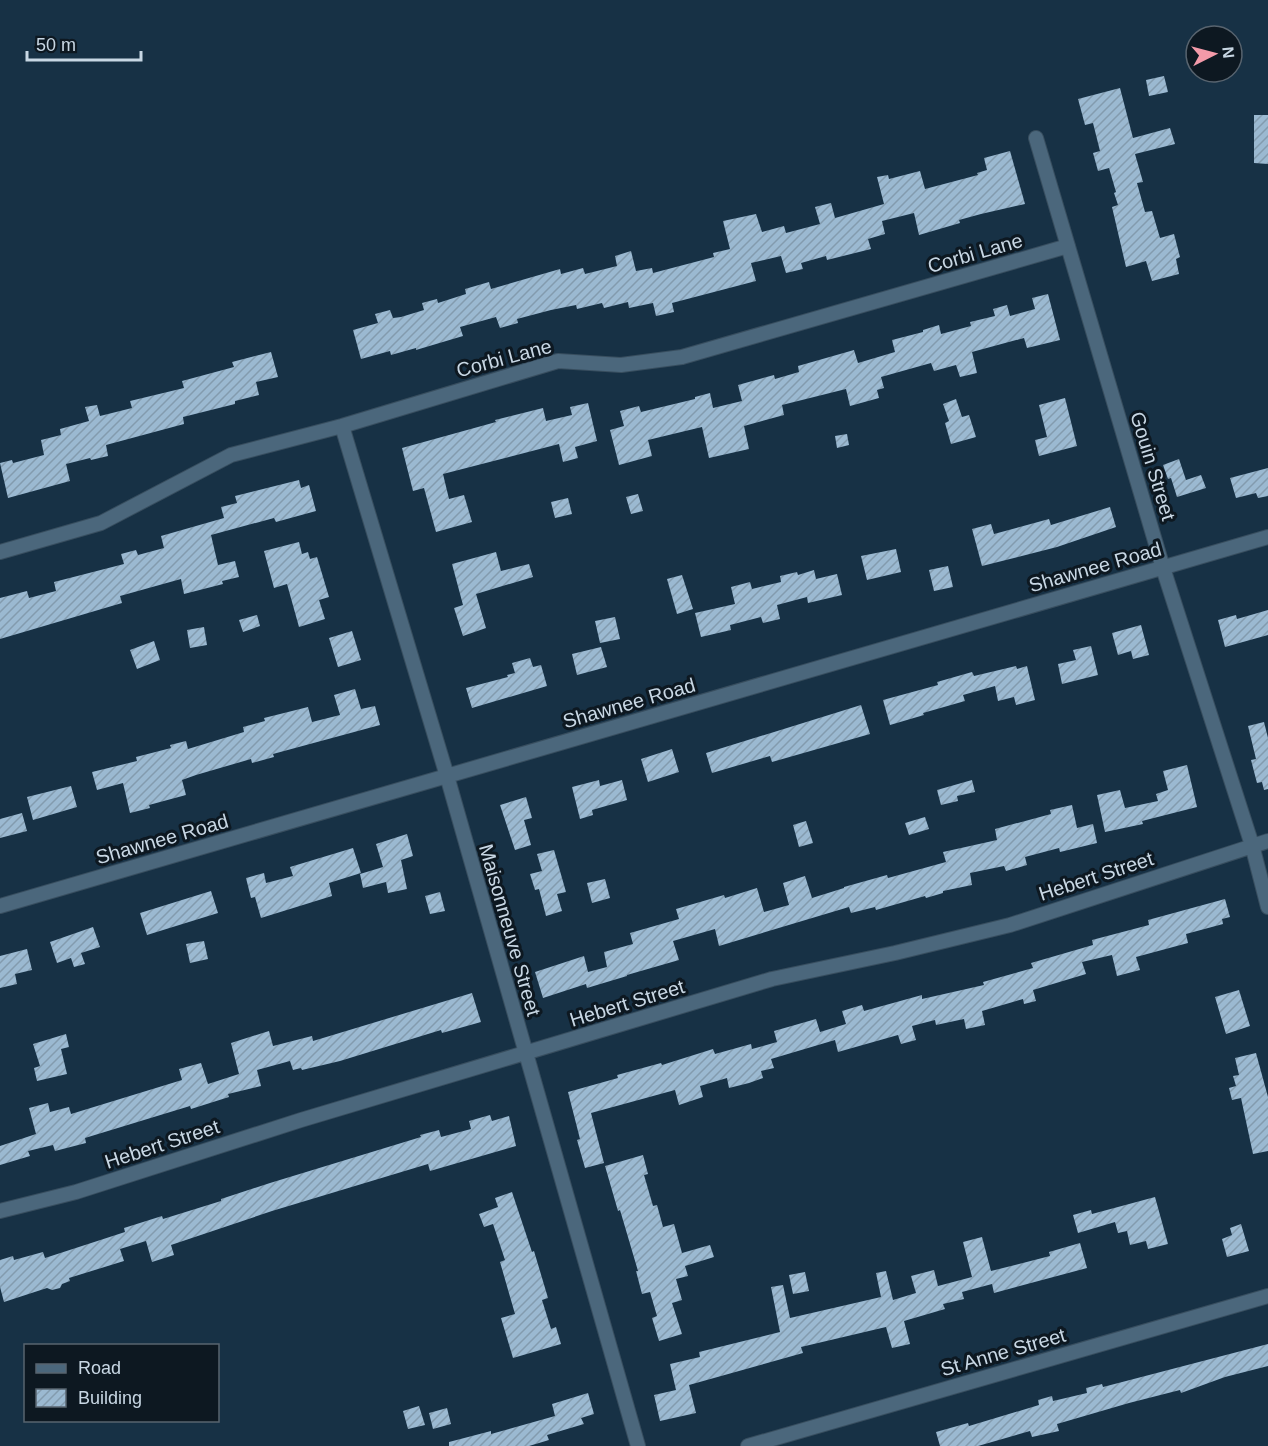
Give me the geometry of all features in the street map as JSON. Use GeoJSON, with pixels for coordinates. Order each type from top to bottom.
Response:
{"type":"FeatureCollection","features":[{"type":"Feature","properties":{"kind":"street","name":"Gouin Street"},"geometry":{"type":"LineString","coordinates":[[1036,138],[1163,568],[1252,845],[1268,907]]}},
{"type":"Feature","properties":{"kind":"street","name":"Corbi Lane"},"geometry":{"type":"LineString","coordinates":[[0,552],[101,523],[231,455],[342,426],[558,361],[621,365],[681,357],[1068,246]]}},
{"type":"Feature","properties":{"kind":"street","name":"Maisonneuve Street"},"geometry":{"type":"LineString","coordinates":[[342,426],[447,776],[638,1446]]}},
{"type":"Feature","properties":{"kind":"street","name":"Shawnee Road"},"geometry":{"type":"LineString","coordinates":[[0,906],[1268,537]]}},
{"type":"Feature","properties":{"kind":"street","name":"Hebert Street"},"geometry":{"type":"LineString","coordinates":[[0,1211],[76,1192],[301,1120],[772,979],[1010,925],[1268,841]]}},
{"type":"Feature","properties":{"kind":"street","name":"St Anne Street"},"geometry":{"type":"LineString","coordinates":[[748,1446],[1268,1296]]}},
{"type":"Feature","properties":{"kind":"building"},"geometry":{"type":"Polygon","coordinates":[[[1164,76],[1168,92],[1149,96],[1146,80],[1164,76]]]}},
{"type":"Feature","properties":{"kind":"building"},"geometry":{"type":"Polygon","coordinates":[[[1120,88],[1133,138],[1170,128],[1175,144],[1135,154],[1143,182],[1137,183],[1145,212],[1152,211],[1160,238],[1174,234],[1180,257],[1176,259],[1179,274],[1152,281],[1146,261],[1126,267],[1112,207],[1118,205],[1114,193],[1116,192],[1109,168],[1098,171],[1093,153],[1100,151],[1093,123],[1085,125],[1078,99],[1120,88]]]}},
{"type":"Feature","properties":{"kind":"building"},"geometry":{"type":"Polygon","coordinates":[[[1254,115],[1268,115],[1268,164],[1254,163],[1254,115]]]}},
{"type":"Feature","properties":{"kind":"building"},"geometry":{"type":"Polygon","coordinates":[[[1010,151],[1025,204],[959,220],[960,223],[919,235],[914,213],[882,221],[885,234],[868,239],[871,249],[827,260],[826,256],[801,263],[803,269],[786,273],[781,256],[751,263],[756,281],[672,303],[674,312],[656,316],[653,303],[629,308],[628,302],[604,308],[602,303],[577,309],[576,305],[551,310],[517,319],[518,323],[500,328],[496,317],[460,327],[463,336],[416,350],[416,348],[391,355],[390,351],[361,359],[353,330],[378,323],[375,314],[390,310],[393,318],[401,317],[424,310],[422,303],[437,299],[438,303],[466,294],[465,289],[489,282],[491,289],[560,269],[561,274],[583,268],[585,274],[617,266],[615,256],[631,251],[636,271],[652,268],[653,273],[714,257],[713,253],[730,249],[723,221],[756,214],[762,232],[784,226],[786,233],[820,224],[815,207],[831,203],[835,218],[884,204],[877,177],[888,175],[889,179],[920,171],[925,189],[978,175],[977,173],[987,170],[984,158],[1010,151]]]}},
{"type":"Feature","properties":{"kind":"building"},"geometry":{"type":"Polygon","coordinates":[[[1048,294],[1060,340],[1027,348],[1024,338],[972,352],[977,373],[960,377],[956,365],[934,371],[931,363],[881,377],[884,388],[877,390],[879,398],[850,406],[846,389],[782,405],[784,415],[744,426],[749,449],[709,458],[702,427],[648,440],[652,456],[619,465],[610,430],[624,426],[620,411],[639,406],[641,412],[695,399],[695,397],[710,393],[713,408],[742,401],[738,385],[774,375],[775,379],[799,372],[798,366],[854,350],[858,363],[895,352],[892,340],[923,332],[923,330],[939,325],[941,334],[971,326],[970,322],[995,316],[993,309],[1007,305],[1010,316],[1035,309],[1032,298],[1048,294]]]}},
{"type":"Feature","properties":{"kind":"building"},"geometry":{"type":"Polygon","coordinates":[[[271,352],[278,377],[256,382],[259,395],[235,401],[235,404],[183,417],[184,424],[106,445],[108,456],[66,464],[70,481],[8,498],[0,463],[12,460],[13,463],[44,455],[41,440],[61,435],[60,429],[89,421],[85,407],[97,405],[100,416],[132,408],[130,401],[184,388],[182,381],[234,367],[232,362],[271,352]]]}},
{"type":"Feature","properties":{"kind":"building"},"geometry":{"type":"Polygon","coordinates":[[[1065,398],[1077,446],[1039,456],[1035,440],[1047,437],[1039,405],[1065,398]]]}},
{"type":"Feature","properties":{"kind":"building"},"geometry":{"type":"Polygon","coordinates":[[[956,399],[962,417],[969,415],[976,437],[951,444],[945,423],[949,421],[943,404],[956,399]]]}},
{"type":"Feature","properties":{"kind":"building"},"geometry":{"type":"Polygon","coordinates":[[[588,403],[597,441],[575,447],[578,458],[563,462],[559,444],[443,474],[449,499],[464,495],[472,522],[436,532],[424,488],[413,491],[402,448],[543,408],[546,421],[572,415],[570,407],[588,403]]]}},
{"type":"Feature","properties":{"kind":"building"},"geometry":{"type":"Polygon","coordinates":[[[847,434],[849,445],[837,448],[835,436],[847,434]]]}},
{"type":"Feature","properties":{"kind":"building"},"geometry":{"type":"Polygon","coordinates":[[[1179,459],[1186,480],[1201,475],[1206,488],[1177,497],[1171,478],[1168,479],[1163,465],[1179,459]]]}},
{"type":"Feature","properties":{"kind":"building"},"geometry":{"type":"Polygon","coordinates":[[[1268,468],[1268,496],[1258,498],[1256,493],[1236,498],[1230,478],[1268,468]]]}},
{"type":"Feature","properties":{"kind":"building"},"geometry":{"type":"Polygon","coordinates":[[[299,480],[301,488],[309,485],[316,511],[276,522],[274,518],[211,535],[218,565],[235,561],[239,577],[222,581],[223,584],[184,594],[181,579],[120,596],[122,603],[0,639],[0,598],[27,591],[29,598],[56,591],[54,582],[124,564],[121,554],[136,550],[138,555],[164,548],[161,536],[224,518],[221,507],[237,503],[235,496],[299,480]]]}},
{"type":"Feature","properties":{"kind":"building"},"geometry":{"type":"Polygon","coordinates":[[[638,494],[643,511],[631,514],[626,497],[638,494]]]}},
{"type":"Feature","properties":{"kind":"building"},"geometry":{"type":"Polygon","coordinates":[[[568,498],[572,514],[555,518],[551,502],[568,498]]]}},
{"type":"Feature","properties":{"kind":"building"},"geometry":{"type":"Polygon","coordinates":[[[1110,507],[1116,527],[1057,547],[982,566],[972,529],[991,524],[994,534],[1049,519],[1051,525],[1110,507]]]}},
{"type":"Feature","properties":{"kind":"building"},"geometry":{"type":"Polygon","coordinates":[[[299,542],[302,554],[308,552],[310,559],[317,557],[329,597],[319,600],[325,619],[299,627],[287,584],[274,588],[264,551],[299,542]]]}},
{"type":"Feature","properties":{"kind":"building"},"geometry":{"type":"Polygon","coordinates":[[[896,549],[901,572],[867,580],[861,556],[896,549]]]}},
{"type":"Feature","properties":{"kind":"building"},"geometry":{"type":"Polygon","coordinates":[[[496,552],[501,571],[529,564],[533,577],[476,594],[486,628],[463,636],[454,608],[463,605],[452,564],[496,552]]]}},
{"type":"Feature","properties":{"kind":"building"},"geometry":{"type":"Polygon","coordinates":[[[948,566],[953,587],[934,591],[929,570],[948,566]]]}},
{"type":"Feature","properties":{"kind":"building"},"geometry":{"type":"Polygon","coordinates":[[[814,570],[816,579],[837,574],[842,595],[808,603],[807,597],[777,605],[780,619],[763,623],[761,617],[730,625],[731,630],[701,637],[695,613],[735,604],[731,587],[750,582],[752,589],[781,582],[780,576],[797,572],[798,575],[814,570]]]}},
{"type":"Feature","properties":{"kind":"building"},"geometry":{"type":"Polygon","coordinates":[[[682,575],[693,609],[677,614],[667,579],[682,575]]]}},
{"type":"Feature","properties":{"kind":"building"},"geometry":{"type":"Polygon","coordinates":[[[1268,610],[1268,635],[1225,647],[1218,620],[1236,615],[1237,619],[1268,610]]]}},
{"type":"Feature","properties":{"kind":"building"},"geometry":{"type":"Polygon","coordinates":[[[257,615],[260,626],[243,632],[239,620],[257,615]]]}},
{"type":"Feature","properties":{"kind":"building"},"geometry":{"type":"Polygon","coordinates":[[[615,617],[620,639],[600,643],[595,621],[615,617]]]}},
{"type":"Feature","properties":{"kind":"building"},"geometry":{"type":"Polygon","coordinates":[[[1141,625],[1149,655],[1133,659],[1131,651],[1118,655],[1112,633],[1141,625]]]}},
{"type":"Feature","properties":{"kind":"building"},"geometry":{"type":"Polygon","coordinates":[[[204,627],[207,645],[190,648],[187,630],[204,627]]]}},
{"type":"Feature","properties":{"kind":"building"},"geometry":{"type":"Polygon","coordinates":[[[352,631],[361,660],[338,667],[329,638],[352,631]]]}},
{"type":"Feature","properties":{"kind":"building"},"geometry":{"type":"Polygon","coordinates":[[[154,641],[160,660],[137,669],[130,650],[154,641]]]}},
{"type":"Feature","properties":{"kind":"building"},"geometry":{"type":"Polygon","coordinates":[[[1091,646],[1098,675],[1062,684],[1058,664],[1076,660],[1073,650],[1091,646]]]}},
{"type":"Feature","properties":{"kind":"building"},"geometry":{"type":"Polygon","coordinates":[[[601,647],[607,667],[577,675],[572,654],[601,647]]]}},
{"type":"Feature","properties":{"kind":"building"},"geometry":{"type":"Polygon","coordinates":[[[530,658],[533,667],[541,665],[547,686],[472,708],[466,688],[508,677],[507,675],[515,673],[512,663],[530,658]]]}},
{"type":"Feature","properties":{"kind":"building"},"geometry":{"type":"Polygon","coordinates":[[[1016,666],[1017,669],[1027,666],[1035,700],[1016,705],[1014,697],[998,701],[995,686],[963,695],[965,701],[890,725],[883,700],[938,685],[937,682],[972,672],[974,676],[1016,666]]]}},
{"type":"Feature","properties":{"kind":"building"},"geometry":{"type":"Polygon","coordinates":[[[355,689],[361,709],[375,706],[380,725],[273,754],[274,757],[252,763],[251,759],[196,775],[182,780],[186,795],[149,805],[150,808],[130,813],[123,783],[97,790],[92,772],[137,761],[136,757],[171,748],[170,745],[186,741],[188,749],[244,732],[243,727],[265,721],[264,718],[308,707],[312,722],[340,715],[334,695],[355,689]]]}},
{"type":"Feature","properties":{"kind":"building"},"geometry":{"type":"Polygon","coordinates":[[[861,705],[870,734],[772,762],[770,756],[712,773],[706,753],[861,705]]]}},
{"type":"Feature","properties":{"kind":"building"},"geometry":{"type":"Polygon","coordinates":[[[1264,722],[1268,738],[1268,789],[1264,790],[1262,782],[1257,783],[1251,760],[1256,759],[1248,726],[1264,722]]]}},
{"type":"Feature","properties":{"kind":"building"},"geometry":{"type":"Polygon","coordinates":[[[672,749],[679,772],[648,782],[641,759],[672,749]]]}},
{"type":"Feature","properties":{"kind":"building"},"geometry":{"type":"Polygon","coordinates":[[[1187,765],[1197,807],[1142,821],[1143,824],[1105,832],[1097,795],[1120,790],[1125,808],[1158,801],[1156,794],[1168,790],[1163,771],[1187,765]]]}},
{"type":"Feature","properties":{"kind":"building"},"geometry":{"type":"Polygon","coordinates":[[[599,780],[600,786],[622,780],[627,800],[592,810],[593,815],[580,819],[572,787],[599,780]]]}},
{"type":"Feature","properties":{"kind":"building"},"geometry":{"type":"Polygon","coordinates":[[[972,780],[975,792],[957,796],[958,801],[941,805],[937,790],[972,780]]]}},
{"type":"Feature","properties":{"kind":"building"},"geometry":{"type":"Polygon","coordinates":[[[71,786],[77,807],[33,820],[27,797],[71,786]]]}},
{"type":"Feature","properties":{"kind":"building"},"geometry":{"type":"Polygon","coordinates":[[[526,797],[532,818],[524,820],[531,845],[515,850],[500,805],[526,797]]]}},
{"type":"Feature","properties":{"kind":"building"},"geometry":{"type":"Polygon","coordinates":[[[1072,805],[1077,828],[1093,824],[1097,843],[1060,852],[1059,848],[1025,857],[1027,865],[1006,871],[1004,866],[970,873],[972,885],[943,891],[943,893],[926,898],[925,896],[876,910],[875,907],[851,913],[849,907],[719,946],[715,929],[673,941],[679,960],[587,988],[586,984],[543,998],[535,972],[584,956],[588,972],[607,967],[604,952],[633,944],[630,933],[679,919],[676,909],[757,888],[764,912],[789,905],[783,883],[805,876],[812,898],[887,875],[888,878],[946,862],[943,852],[997,840],[995,829],[1051,814],[1050,810],[1072,805]]]}},
{"type":"Feature","properties":{"kind":"building"},"geometry":{"type":"Polygon","coordinates":[[[22,813],[27,831],[0,838],[0,819],[22,813]]]}},
{"type":"Feature","properties":{"kind":"building"},"geometry":{"type":"Polygon","coordinates":[[[925,817],[929,829],[909,835],[905,823],[925,817]]]}},
{"type":"Feature","properties":{"kind":"building"},"geometry":{"type":"Polygon","coordinates":[[[806,821],[813,843],[799,847],[793,825],[806,821]]]}},
{"type":"Feature","properties":{"kind":"building"},"geometry":{"type":"Polygon","coordinates":[[[407,834],[413,856],[401,860],[407,889],[388,893],[386,882],[363,888],[360,874],[383,867],[376,844],[407,834]]]}},
{"type":"Feature","properties":{"kind":"building"},"geometry":{"type":"Polygon","coordinates":[[[353,848],[361,873],[329,883],[332,896],[261,918],[255,897],[251,898],[246,878],[264,873],[266,883],[293,876],[290,867],[353,848]]]}},
{"type":"Feature","properties":{"kind":"building"},"geometry":{"type":"Polygon","coordinates":[[[554,850],[566,892],[557,894],[562,911],[546,916],[539,889],[535,890],[530,874],[542,871],[537,854],[554,850]]]}},
{"type":"Feature","properties":{"kind":"building"},"geometry":{"type":"Polygon","coordinates":[[[605,879],[610,898],[592,903],[587,883],[605,879]]]}},
{"type":"Feature","properties":{"kind":"building"},"geometry":{"type":"Polygon","coordinates":[[[211,891],[218,913],[147,935],[140,913],[211,891]]]}},
{"type":"Feature","properties":{"kind":"building"},"geometry":{"type":"Polygon","coordinates":[[[440,892],[445,911],[430,914],[425,896],[440,892]]]}},
{"type":"Feature","properties":{"kind":"building"},"geometry":{"type":"Polygon","coordinates":[[[1225,899],[1230,917],[1222,919],[1223,924],[1186,934],[1188,943],[1136,957],[1140,970],[1117,976],[1112,955],[1082,962],[1086,974],[1033,990],[1036,1001],[1024,1004],[1023,999],[982,1011],[985,1025],[966,1029],[964,1019],[936,1025],[935,1020],[912,1026],[916,1040],[901,1044],[898,1035],[838,1052],[835,1040],[771,1059],[774,1068],[761,1071],[763,1078],[749,1083],[729,1088],[727,1078],[700,1086],[703,1097],[679,1105],[675,1090],[591,1113],[604,1163],[585,1168],[568,1092],[618,1078],[617,1075],[661,1063],[662,1065],[713,1049],[715,1054],[751,1044],[752,1049],[777,1042],[774,1031],[816,1019],[820,1032],[846,1024],[842,1011],[862,1005],[864,1011],[922,995],[922,999],[984,985],[983,982],[1033,968],[1031,963],[1093,945],[1092,940],[1149,925],[1148,920],[1225,899]]]}},
{"type":"Feature","properties":{"kind":"building"},"geometry":{"type":"Polygon","coordinates":[[[93,927],[100,947],[81,953],[85,964],[74,967],[71,958],[57,963],[50,942],[93,927]]]}},
{"type":"Feature","properties":{"kind":"building"},"geometry":{"type":"Polygon","coordinates":[[[204,941],[208,959],[190,963],[186,944],[204,941]]]}},
{"type":"Feature","properties":{"kind":"building"},"geometry":{"type":"Polygon","coordinates":[[[27,949],[32,970],[15,974],[17,984],[0,988],[0,956],[27,949]]]}},
{"type":"Feature","properties":{"kind":"building"},"geometry":{"type":"Polygon","coordinates":[[[1239,990],[1250,1026],[1226,1034],[1215,997],[1239,990]]]}},
{"type":"Feature","properties":{"kind":"building"},"geometry":{"type":"Polygon","coordinates":[[[472,993],[481,1022],[442,1033],[441,1030],[340,1061],[302,1070],[301,1068],[293,1070],[290,1061],[257,1070],[261,1086],[228,1094],[229,1097],[191,1109],[190,1106],[85,1138],[86,1143],[55,1151],[53,1145],[28,1151],[30,1156],[0,1165],[0,1146],[36,1134],[29,1108],[48,1103],[50,1112],[69,1107],[71,1114],[182,1080],[179,1069],[201,1063],[208,1084],[239,1074],[231,1043],[269,1031],[273,1046],[312,1036],[313,1041],[472,993]]]}},
{"type":"Feature","properties":{"kind":"building"},"geometry":{"type":"Polygon","coordinates":[[[66,1034],[69,1047],[61,1049],[67,1074],[37,1081],[34,1068],[40,1066],[33,1044],[66,1034]]]}},
{"type":"Feature","properties":{"kind":"building"},"geometry":{"type":"Polygon","coordinates":[[[1256,1053],[1268,1097],[1268,1151],[1253,1154],[1241,1098],[1232,1100],[1229,1088],[1236,1086],[1233,1076],[1239,1075],[1235,1058],[1256,1053]]]}},
{"type":"Feature","properties":{"kind":"building"},"geometry":{"type":"Polygon","coordinates":[[[490,1115],[492,1121],[509,1116],[516,1146],[430,1171],[428,1164],[272,1211],[171,1245],[174,1255],[152,1262],[146,1241],[120,1249],[124,1261],[69,1278],[70,1281],[62,1284],[60,1288],[52,1290],[47,1288],[4,1302],[0,1287],[0,1260],[13,1256],[14,1260],[43,1252],[45,1258],[125,1232],[124,1228],[221,1201],[221,1199],[270,1183],[421,1137],[420,1135],[439,1130],[441,1137],[471,1129],[469,1121],[490,1115]]]}},
{"type":"Feature","properties":{"kind":"building"},"geometry":{"type":"Polygon","coordinates":[[[643,1155],[648,1174],[644,1175],[653,1206],[657,1205],[663,1227],[674,1224],[682,1253],[710,1245],[714,1257],[685,1266],[688,1276],[676,1279],[682,1300],[672,1303],[682,1334],[659,1341],[652,1318],[657,1316],[650,1292],[642,1294],[636,1271],[638,1271],[605,1166],[643,1155]]]}},
{"type":"Feature","properties":{"kind":"building"},"geometry":{"type":"Polygon","coordinates":[[[512,1192],[532,1252],[534,1251],[548,1298],[542,1300],[551,1329],[556,1327],[561,1344],[513,1358],[501,1318],[515,1314],[500,1262],[505,1260],[493,1224],[484,1227],[479,1214],[498,1207],[495,1198],[512,1192]]]}},
{"type":"Feature","properties":{"kind":"building"},"geometry":{"type":"Polygon","coordinates":[[[1155,1197],[1168,1244],[1148,1249],[1146,1241],[1130,1245],[1127,1231],[1118,1233],[1115,1222],[1078,1233],[1073,1215],[1091,1210],[1092,1214],[1155,1197]]]}},
{"type":"Feature","properties":{"kind":"building"},"geometry":{"type":"Polygon","coordinates":[[[1241,1224],[1249,1251],[1227,1257],[1222,1239],[1232,1235],[1230,1228],[1241,1224]]]}},
{"type":"Feature","properties":{"kind":"building"},"geometry":{"type":"Polygon","coordinates":[[[982,1237],[991,1271],[1050,1256],[1049,1252],[1080,1243],[1087,1268],[994,1293],[992,1284],[962,1292],[964,1299],[943,1304],[945,1309],[904,1321],[910,1344],[892,1348],[886,1327],[801,1347],[803,1353],[689,1385],[696,1413],[660,1421],[654,1395],[676,1390],[670,1364],[700,1357],[699,1352],[780,1332],[771,1287],[783,1285],[790,1318],[881,1297],[876,1273],[886,1271],[893,1300],[916,1293],[911,1276],[934,1270],[938,1286],[972,1277],[963,1242],[982,1237]]]}},
{"type":"Feature","properties":{"kind":"building"},"geometry":{"type":"Polygon","coordinates":[[[805,1272],[809,1291],[793,1294],[789,1275],[805,1272]]]}},
{"type":"Feature","properties":{"kind":"building"},"geometry":{"type":"Polygon","coordinates":[[[1268,1344],[1268,1366],[1225,1377],[1181,1393],[1180,1390],[1057,1424],[1059,1431],[1032,1437],[1030,1431],[978,1446],[940,1446],[936,1432],[968,1423],[969,1426],[1039,1405],[1038,1400],[1052,1396],[1053,1401],[1087,1393],[1086,1388],[1102,1384],[1103,1387],[1268,1344]]]}},
{"type":"Feature","properties":{"kind":"building"},"geometry":{"type":"Polygon","coordinates":[[[588,1393],[594,1414],[581,1418],[584,1424],[547,1435],[549,1440],[529,1446],[449,1446],[449,1442],[491,1431],[491,1434],[555,1416],[552,1404],[588,1393]]]}},
{"type":"Feature","properties":{"kind":"building"},"geometry":{"type":"Polygon","coordinates":[[[419,1406],[425,1425],[408,1429],[403,1411],[419,1406]]]}},
{"type":"Feature","properties":{"kind":"building"},"geometry":{"type":"Polygon","coordinates":[[[447,1408],[451,1424],[433,1429],[429,1413],[447,1408]]]}}]}
